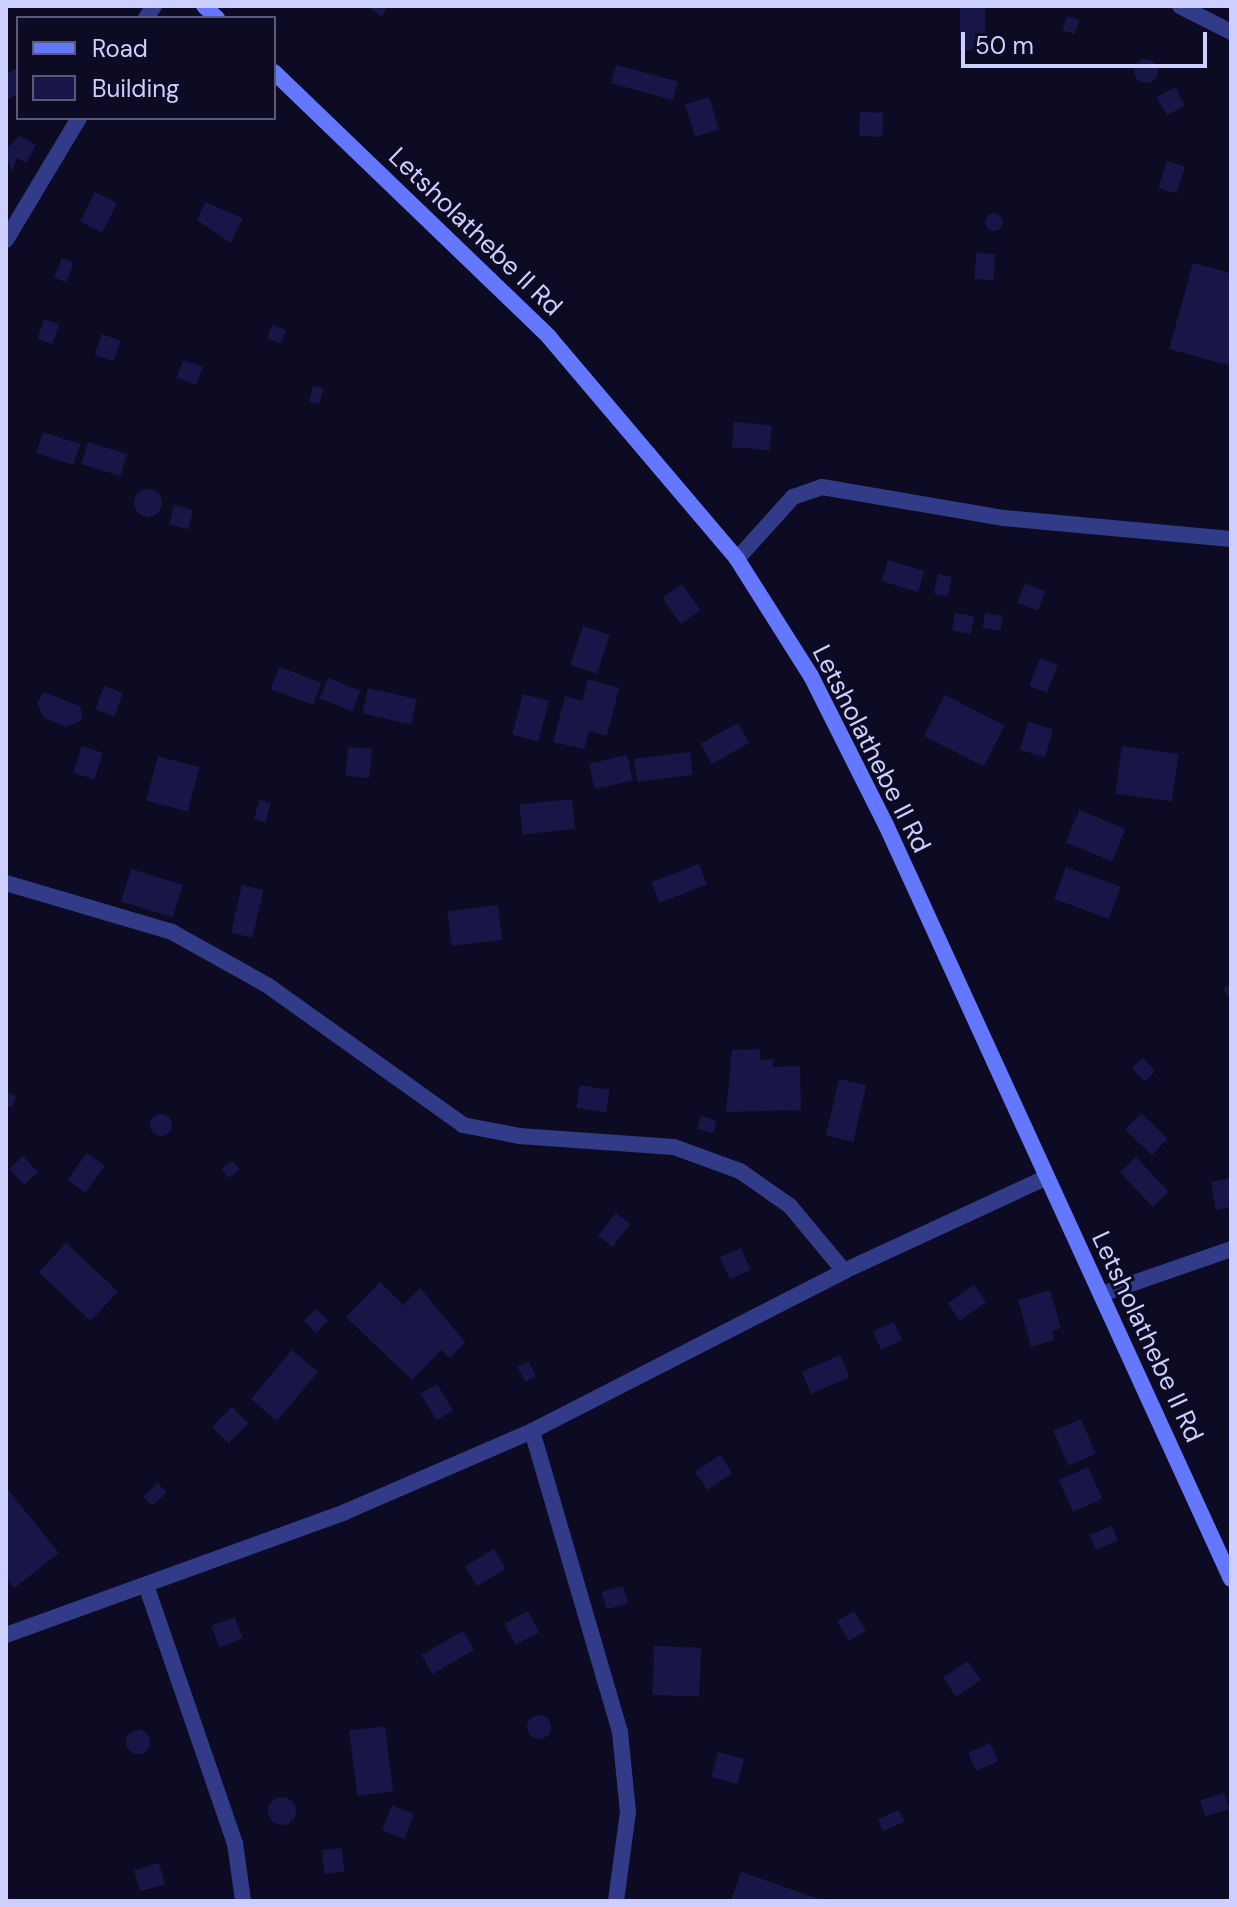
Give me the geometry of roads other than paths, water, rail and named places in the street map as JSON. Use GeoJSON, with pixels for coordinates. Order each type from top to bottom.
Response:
{"type":"FeatureCollection","features":[{"type":"Feature","properties":{"kind":"street"},"geometry":{"type":"LineString","coordinates":[[1180,6],[1231,32]]}},
{"type":"Feature","properties":{"kind":"street","name":"Letsholathebe II Rd"},"geometry":{"type":"LineString","coordinates":[[276,74],[549,337],[737,559],[811,676],[886,825],[1231,1579]]}},
{"type":"Feature","properties":{"kind":"street"},"geometry":{"type":"LineString","coordinates":[[6,240],[78,120]]}},
{"type":"Feature","properties":{"kind":"street"},"geometry":{"type":"LineString","coordinates":[[737,559],[793,497],[822,487],[1004,518],[1231,539]]}},
{"type":"Feature","properties":{"kind":"street"},"geometry":{"type":"LineString","coordinates":[[6,883],[185,939],[267,985],[463,1125],[519,1136],[674,1147],[740,1171],[790,1206],[844,1271]]}},
{"type":"Feature","properties":{"kind":"street"},"geometry":{"type":"LineString","coordinates":[[6,1635],[147,1588],[532,1431],[844,1271],[1045,1178]]}},
{"type":"Feature","properties":{"kind":"street"},"geometry":{"type":"LineString","coordinates":[[1102,1294],[1231,1249]]}},
{"type":"Feature","properties":{"kind":"street"},"geometry":{"type":"LineString","coordinates":[[532,1431],[620,1732],[628,1812],[616,1901]]}},
{"type":"Feature","properties":{"kind":"street"},"geometry":{"type":"LineString","coordinates":[[147,1588],[235,1843],[243,1901]]}}]}
